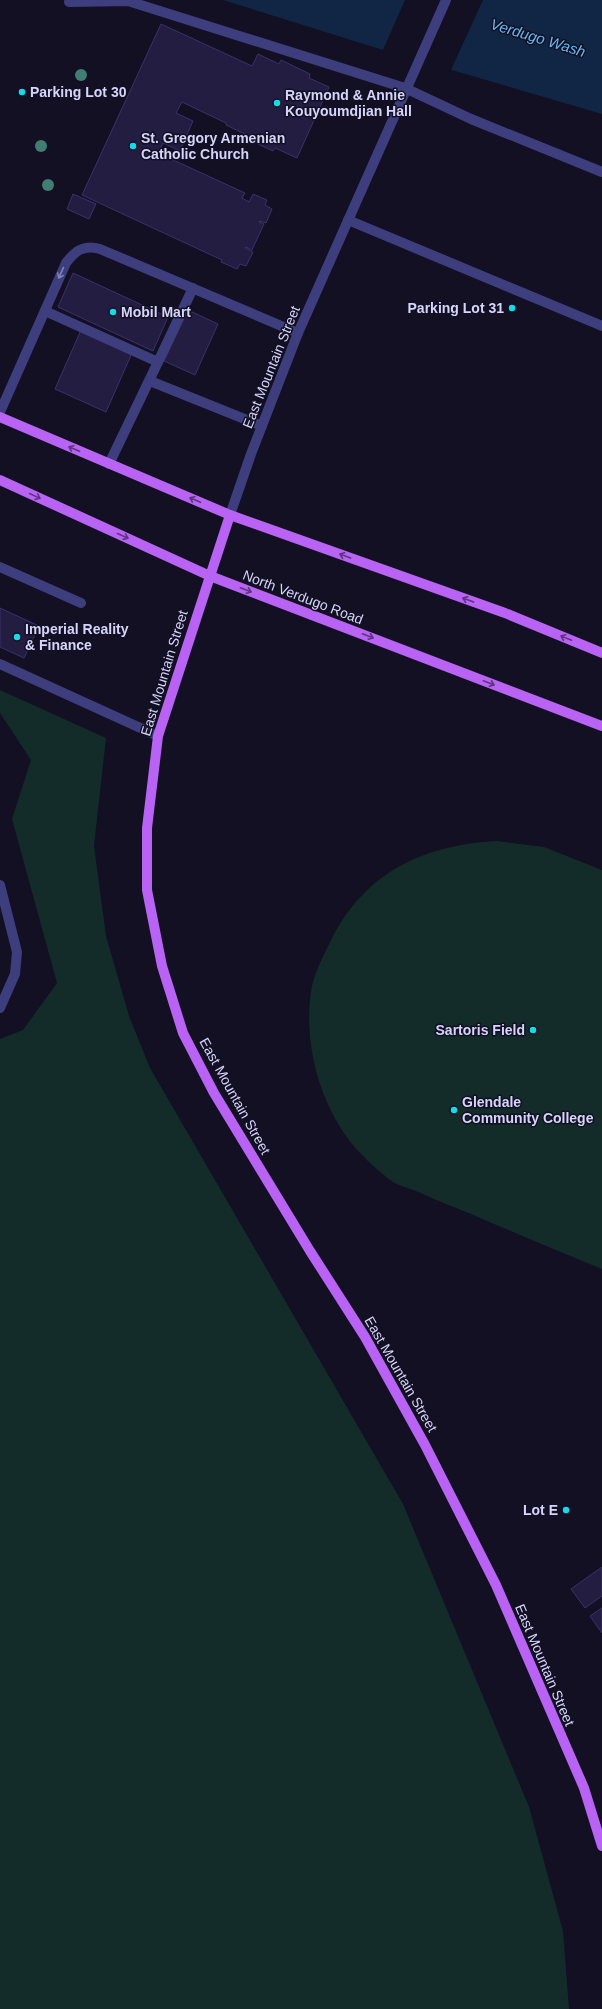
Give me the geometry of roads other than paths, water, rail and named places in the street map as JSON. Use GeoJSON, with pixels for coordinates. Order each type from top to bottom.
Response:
{"type":"FeatureCollection","features":[{"type":"Feature","properties":{"kind":"main road"},"geometry":{"type":"LineString","coordinates":[[0,417],[230,515],[505,613],[602,653]]}},
{"type":"Feature","properties":{"kind":"main road","name":"North Verdugo Road"},"geometry":{"type":"LineString","coordinates":[[0,480],[210,576],[602,726]]}},
{"type":"Feature","properties":{"kind":"main road","name":"East Mountain Street"},"geometry":{"type":"LineString","coordinates":[[230,515],[158,736],[147,828],[147,890],[162,966],[183,1033],[214,1093],[306,1245],[365,1337],[425,1445],[496,1585],[584,1788],[602,1846]]}},
{"type":"Feature","properties":{"kind":"street","name":"East Mountain Street"},"geometry":{"type":"LineString","coordinates":[[230,515],[298,333],[413,70],[446,0]]}},
{"type":"Feature","properties":{"kind":"street"},"geometry":{"type":"LineString","coordinates":[[69,2],[128,1],[405,88],[471,119],[602,172]]}},
{"type":"Feature","properties":{"kind":"street"},"geometry":{"type":"LineString","coordinates":[[348,220],[602,326]]}},
{"type":"Feature","properties":{"kind":"street"},"geometry":{"type":"LineString","coordinates":[[0,412],[66,263],[80,249],[87,247],[100,249],[298,333]]}},
{"type":"Feature","properties":{"kind":"street"},"geometry":{"type":"LineString","coordinates":[[110,464],[193,288]]}},
{"type":"Feature","properties":{"kind":"street"},"geometry":{"type":"LineString","coordinates":[[45,310],[158,362]]}},
{"type":"Feature","properties":{"kind":"street"},"geometry":{"type":"LineString","coordinates":[[150,381],[262,426]]}},
{"type":"Feature","properties":{"kind":"street"},"geometry":{"type":"LineString","coordinates":[[0,567],[81,603]]}},
{"type":"Feature","properties":{"kind":"street"},"geometry":{"type":"LineString","coordinates":[[0,664],[158,736]]}},
{"type":"Feature","properties":{"kind":"street"},"geometry":{"type":"LineString","coordinates":[[0,885],[17,952],[15,974],[0,1008]]}},
{"type":"Feature","properties":{"kind":"water","name":"Verdugo Wash"},"geometry":{"type":"Polygon","coordinates":[[[223,0],[602,0],[602,114],[383,50],[223,0]]]}},
{"type":"Feature","properties":{"kind":"place","name":"Parking Lot 30"},"geometry":{"type":"Point","coordinates":[22,92]}},
{"type":"Feature","properties":{"kind":"place","name":"Raymond & Annie Kouyoumdjian Hall"},"geometry":{"type":"Point","coordinates":[277,103]}},
{"type":"Feature","properties":{"kind":"place","name":"St. Gregory Armenian Catholic Church"},"geometry":{"type":"Point","coordinates":[133,146]}},
{"type":"Feature","properties":{"kind":"place","name":"Parking Lot 31"},"geometry":{"type":"Point","coordinates":[512,308]}},
{"type":"Feature","properties":{"kind":"place","name":"Mobil Mart"},"geometry":{"type":"Point","coordinates":[113,312]}},
{"type":"Feature","properties":{"kind":"place","name":"Imperial Reality & Finance"},"geometry":{"type":"Point","coordinates":[17,637]}},
{"type":"Feature","properties":{"kind":"place","name":"Sartoris Field"},"geometry":{"type":"Point","coordinates":[533,1030]}},
{"type":"Feature","properties":{"kind":"place","name":"Glendale Community College"},"geometry":{"type":"Point","coordinates":[454,1110]}},
{"type":"Feature","properties":{"kind":"place","name":"Lot E"},"geometry":{"type":"Point","coordinates":[566,1510]}}]}
